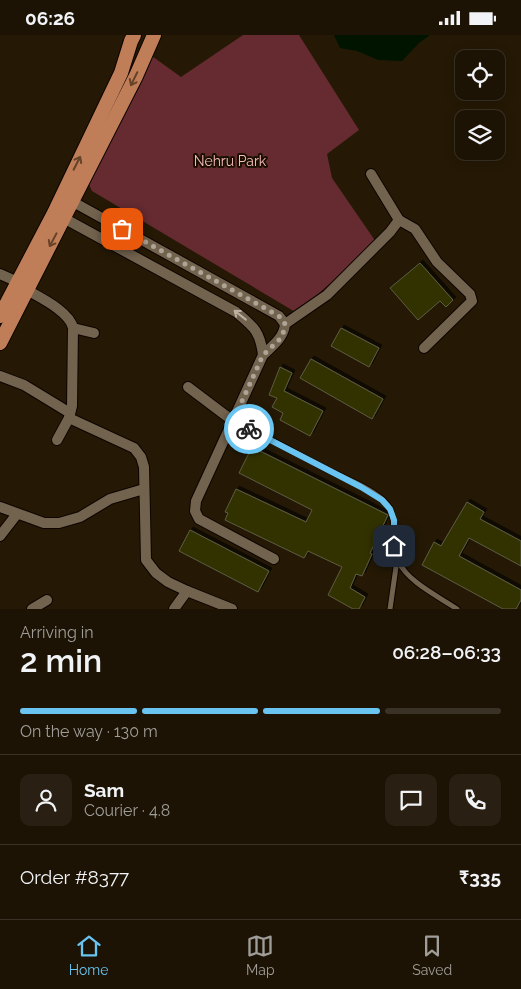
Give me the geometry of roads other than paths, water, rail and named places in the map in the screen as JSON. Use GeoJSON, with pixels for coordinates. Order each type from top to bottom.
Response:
{"type":"FeatureCollection","features":[{"type":"Feature","properties":{"kind":"main road"},"geometry":{"type":"LineString","coordinates":[[0,343],[22,286],[67,199],[121,73],[134,35]]}},
{"type":"Feature","properties":{"kind":"main road"},"geometry":{"type":"LineString","coordinates":[[67,199],[136,76],[154,35]]}},
{"type":"Feature","properties":{"kind":"main road"},"geometry":{"type":"LineString","coordinates":[[0,316],[22,286]]}},
{"type":"Feature","properties":{"kind":"street"},"geometry":{"type":"LineString","coordinates":[[371,174],[399,220],[415,229],[437,262],[470,294],[472,301],[424,348]]}},
{"type":"Feature","properties":{"kind":"street"},"geometry":{"type":"LineString","coordinates":[[67,199],[279,316],[285,324],[284,331],[279,340],[263,355],[196,501],[195,511],[199,519],[274,559]]}},
{"type":"Feature","properties":{"kind":"street"},"geometry":{"type":"LineString","coordinates":[[59,216],[236,312],[257,331],[263,355]]}},
{"type":"Feature","properties":{"kind":"street"},"geometry":{"type":"LineString","coordinates":[[285,324],[327,295],[390,232],[399,220]]}},
{"type":"Feature","properties":{"kind":"street"},"geometry":{"type":"LineString","coordinates":[[0,274],[22,286],[72,322],[72,392],[70,415],[57,440]]}},
{"type":"Feature","properties":{"kind":"street"},"geometry":{"type":"LineString","coordinates":[[73,328],[94,333]]}},
{"type":"Feature","properties":{"kind":"street"},"geometry":{"type":"LineString","coordinates":[[0,375],[29,388],[70,415],[134,449],[141,457],[144,467],[146,559],[156,573],[187,591],[232,609]]}},
{"type":"Feature","properties":{"kind":"street"},"geometry":{"type":"LineString","coordinates":[[188,387],[233,421]]}},
{"type":"Feature","properties":{"kind":"street"},"geometry":{"type":"LineString","coordinates":[[0,507],[44,523],[69,521],[80,517],[110,499],[144,489]]}},
{"type":"Feature","properties":{"kind":"street"},"geometry":{"type":"LineString","coordinates":[[0,537],[17,514]]}},
{"type":"Feature","properties":{"kind":"street"},"geometry":{"type":"LineString","coordinates":[[174,609],[187,591]]}},
{"type":"Feature","properties":{"kind":"street"},"geometry":{"type":"LineString","coordinates":[[32,609],[47,600]]}},
{"type":"Feature","properties":{"kind":"lane"},"geometry":{"type":"LineString","coordinates":[[233,421],[361,487],[382,500],[390,509],[394,520],[394,546],[397,560],[390,609]]}},
{"type":"Feature","properties":{"kind":"lane"},"geometry":{"type":"LineString","coordinates":[[397,560],[404,571],[422,586],[457,609]]}},
{"type":"Feature","properties":{"kind":"park label","name":"Nehru Park"},"geometry":{"type":"Point","coordinates":[230,161]}}]}
